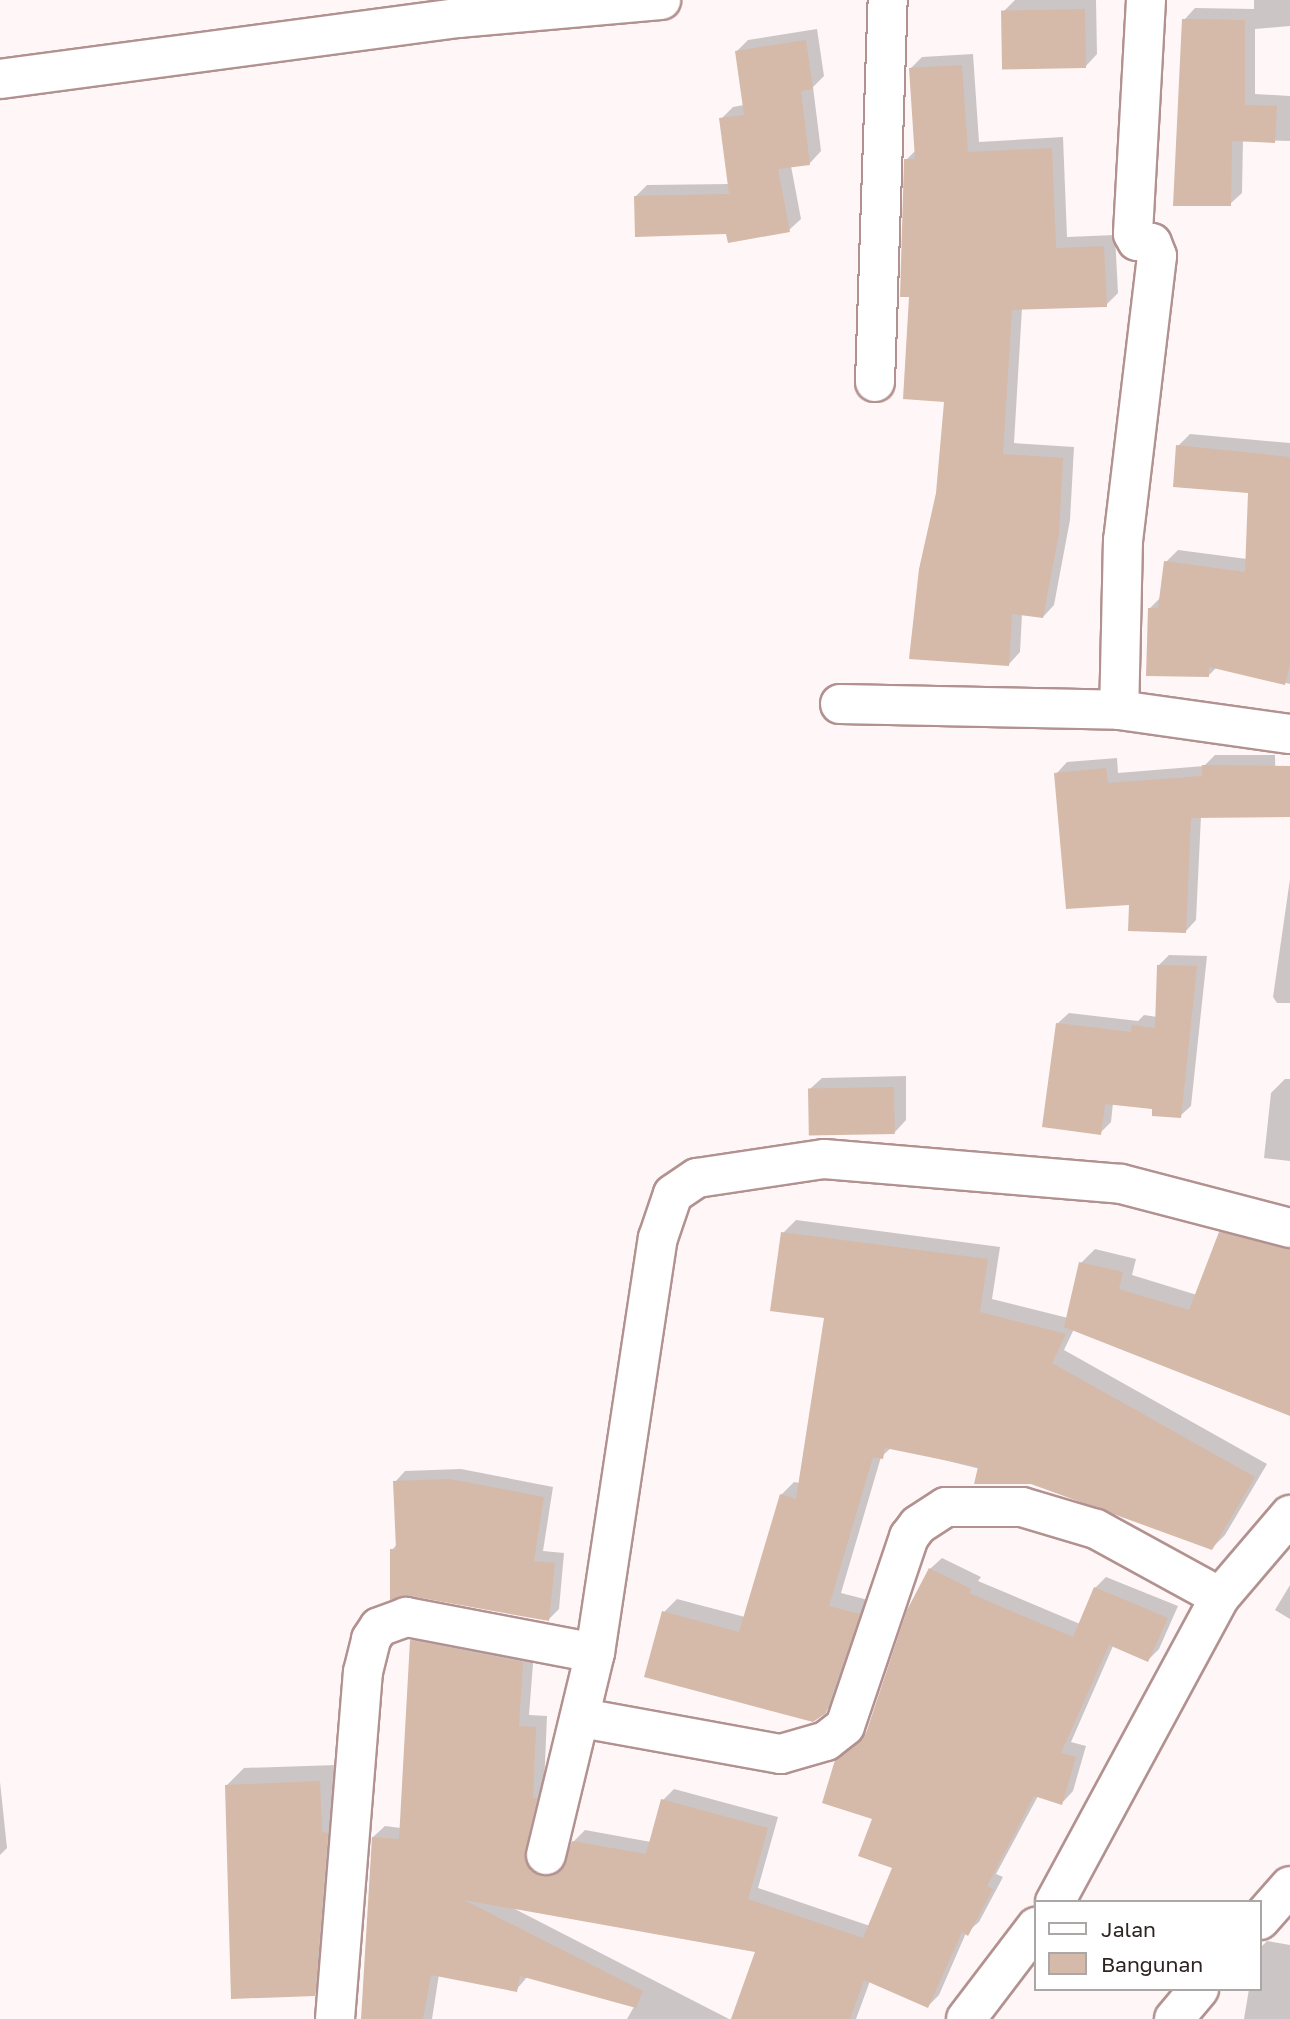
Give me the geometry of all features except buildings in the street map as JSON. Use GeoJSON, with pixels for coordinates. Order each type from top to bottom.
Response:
{"type":"FeatureCollection","features":[{"type":"Feature","properties":{"kind":"street"},"geometry":{"type":"LineString","coordinates":[[0,79],[461,9],[661,0]]}},
{"type":"Feature","properties":{"kind":"street"},"geometry":{"type":"LineString","coordinates":[[875,382],[888,0]]}},
{"type":"Feature","properties":{"kind":"street"},"geometry":{"type":"LineString","coordinates":[[1119,710],[1123,540],[1157,256],[1152,243],[1136,241],[1133,234],[1146,0]]}},
{"type":"Feature","properties":{"kind":"street"},"geometry":{"type":"LineString","coordinates":[[840,704],[1119,710],[1290,734]]}},
{"type":"Feature","properties":{"kind":"street"},"geometry":{"type":"LineString","coordinates":[[546,1855],[582,1718],[595,1653],[663,1212],[673,1194],[697,1178],[824,1159],[1121,1184],[1290,1228]]}},
{"type":"Feature","properties":{"kind":"street"},"geometry":{"type":"LineString","coordinates":[[582,1718],[781,1754],[826,1741],[845,1726],[909,1537],[918,1525],[946,1507],[1021,1507],[1096,1529],[1220,1597]]}},
{"type":"Feature","properties":{"kind":"street"},"geometry":{"type":"LineString","coordinates":[[1056,1900],[1220,1597],[1290,1515]]}},
{"type":"Feature","properties":{"kind":"street"},"geometry":{"type":"LineString","coordinates":[[335,2019],[363,1672],[371,1639],[379,1627],[407,1617],[595,1653]]}},
{"type":"Feature","properties":{"kind":"street"},"geometry":{"type":"LineString","coordinates":[[1262,1918],[1290,1886]]}},
{"type":"Feature","properties":{"kind":"street"},"geometry":{"type":"LineString","coordinates":[[966,2019],[1034,1930]]}},
{"type":"Feature","properties":{"kind":"street"},"geometry":{"type":"LineString","coordinates":[[1174,2019],[1197,1991]]}}]}
